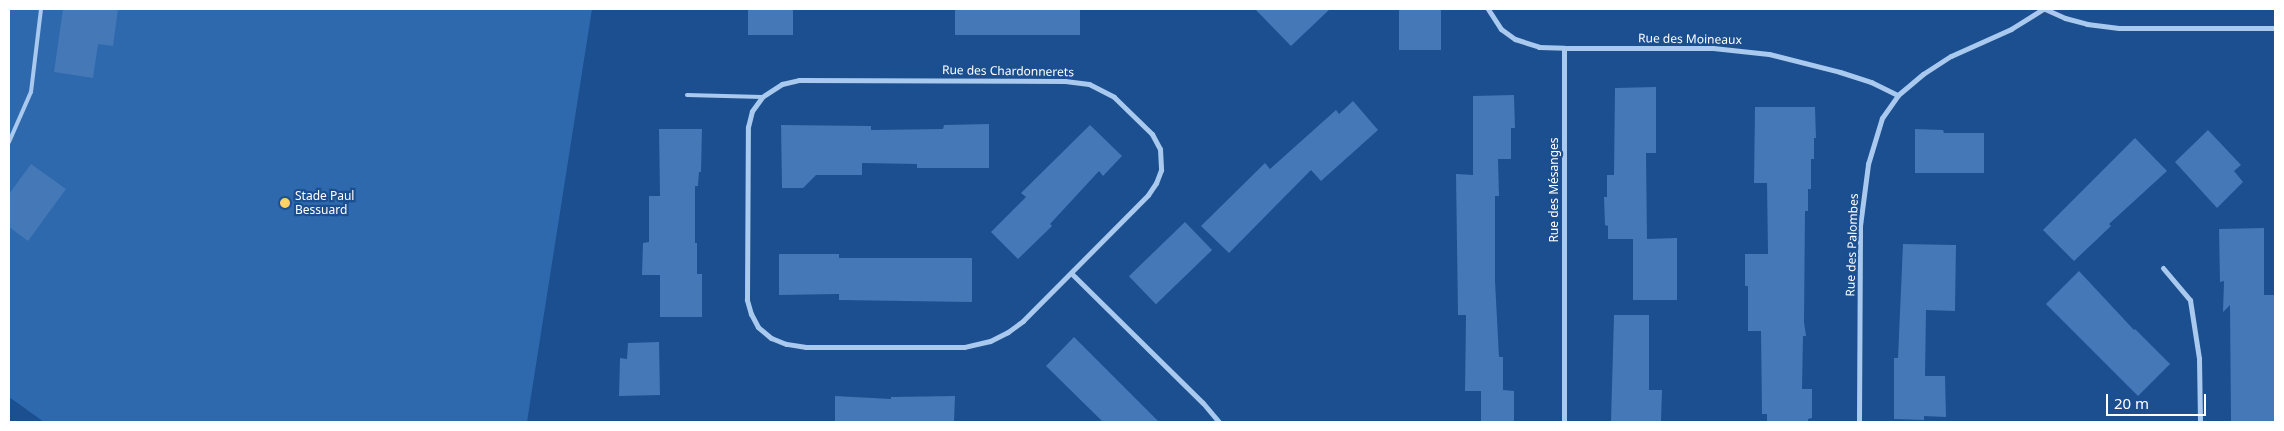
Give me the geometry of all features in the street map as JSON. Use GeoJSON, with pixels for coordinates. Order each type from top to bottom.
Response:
{"type":"FeatureCollection","features":[{"type":"Feature","properties":{"kind":"street"},"geometry":{"type":"LineString","coordinates":[[1488,9],[1502,29],[1515,39],[1539,47],[1564,48]]}},
{"type":"Feature","properties":{"kind":"street"},"geometry":{"type":"LineString","coordinates":[[2044,9],[2074,20],[2119,28],[2275,28]]}},
{"type":"Feature","properties":{"kind":"street","name":"Rue des Palombes"},"geometry":{"type":"LineString","coordinates":[[1859,422],[1859,241],[1862,202],[1868,164],[1876,133],[1886,112],[1898,95],[1912,82],[1945,60],[2011,28],[2044,9]]}},
{"type":"Feature","properties":{"kind":"street","name":"Rue des Moineaux"},"geometry":{"type":"LineString","coordinates":[[1564,48],[1702,48],[1757,52],[1840,72],[1871,82],[1898,95]]}},
{"type":"Feature","properties":{"kind":"street","name":"Rue des Mésanges"},"geometry":{"type":"LineString","coordinates":[[1564,48],[1564,422]]}},
{"type":"Feature","properties":{"kind":"street","name":"Rue des Chardonnerets"},"geometry":{"type":"LineString","coordinates":[[805,80],[1069,81],[1089,84],[1108,93],[1155,138],[1162,156],[1160,170],[1156,183],[1148,195],[1070,273],[1012,330],[975,346],[806,346],[786,344],[772,338],[754,320],[747,294],[748,127],[752,111],[762,96],[782,84],[805,80]]}},
{"type":"Feature","properties":{"kind":"street"},"geometry":{"type":"LineString","coordinates":[[2163,268],[2190,300],[2199,358],[2200,422]]}},
{"type":"Feature","properties":{"kind":"street"},"geometry":{"type":"LineString","coordinates":[[1070,273],[1203,403],[1219,422]]}},
{"type":"Feature","properties":{"kind":"lane"},"geometry":{"type":"LineString","coordinates":[[9,142],[31,92],[41,9]]}},
{"type":"Feature","properties":{"kind":"lane"},"geometry":{"type":"LineString","coordinates":[[687,95],[762,96]]}},
{"type":"Feature","properties":{"kind":"shaded area","name":"Stade Paul Bessuard"},"geometry":{"type":"Polygon","coordinates":[[[9,9],[592,9],[527,422],[44,422],[9,397],[9,9]]]}},
{"type":"Feature","properties":{"kind":"building"},"geometry":{"type":"Polygon","coordinates":[[[63,9],[118,9],[113,46],[98,44],[93,78],[54,72],[63,9]]]}},
{"type":"Feature","properties":{"kind":"building"},"geometry":{"type":"Polygon","coordinates":[[[748,9],[793,9],[793,35],[748,35],[748,9]]]}},
{"type":"Feature","properties":{"kind":"building"},"geometry":{"type":"Polygon","coordinates":[[[955,9],[1080,9],[1080,35],[955,35],[955,9]]]}},
{"type":"Feature","properties":{"kind":"building"},"geometry":{"type":"Polygon","coordinates":[[[1255,9],[1330,9],[1291,46],[1255,9]]]}},
{"type":"Feature","properties":{"kind":"building"},"geometry":{"type":"Polygon","coordinates":[[[1399,9],[1441,9],[1441,50],[1399,50],[1399,9]]]}},
{"type":"Feature","properties":{"kind":"building"},"geometry":{"type":"Polygon","coordinates":[[[1656,87],[1656,153],[1646,153],[1647,239],[1677,238],[1677,300],[1633,300],[1633,239],[1608,239],[1608,226],[1605,225],[1604,197],[1607,197],[1607,175],[1614,175],[1615,88],[1656,87]]]}},
{"type":"Feature","properties":{"kind":"building"},"geometry":{"type":"Polygon","coordinates":[[[1514,95],[1515,128],[1511,128],[1511,159],[1498,159],[1499,196],[1495,196],[1495,281],[1499,357],[1503,357],[1503,390],[1514,391],[1514,422],[1481,422],[1481,391],[1465,391],[1466,315],[1458,315],[1456,174],[1473,175],[1473,96],[1514,95]]]}},
{"type":"Feature","properties":{"kind":"building"},"geometry":{"type":"Polygon","coordinates":[[[1353,101],[1378,130],[1321,181],[1311,170],[1229,253],[1201,226],[1265,163],[1270,169],[1336,110],[1339,114],[1353,101]]]}},
{"type":"Feature","properties":{"kind":"building"},"geometry":{"type":"Polygon","coordinates":[[[1755,107],[1815,107],[1816,138],[1814,138],[1814,159],[1811,159],[1811,189],[1808,189],[1808,211],[1805,211],[1804,322],[1806,336],[1803,336],[1802,389],[1812,389],[1812,418],[1808,419],[1808,422],[1767,422],[1767,414],[1762,414],[1761,331],[1748,331],[1748,286],[1745,286],[1745,254],[1768,254],[1767,183],[1754,183],[1755,107]]]}},
{"type":"Feature","properties":{"kind":"building"},"geometry":{"type":"Polygon","coordinates":[[[989,124],[989,168],[917,168],[917,164],[862,163],[862,175],[816,175],[803,188],[782,188],[781,125],[871,126],[871,130],[943,129],[944,125],[989,124]]]}},
{"type":"Feature","properties":{"kind":"building"},"geometry":{"type":"Polygon","coordinates":[[[1090,125],[1122,156],[1103,176],[1099,171],[1050,224],[1052,226],[1018,259],[991,232],[1026,197],[1021,193],[1090,125]]]}},
{"type":"Feature","properties":{"kind":"building"},"geometry":{"type":"Polygon","coordinates":[[[659,129],[702,129],[701,172],[699,172],[698,186],[695,186],[695,243],[697,243],[697,274],[702,274],[702,317],[660,317],[660,275],[642,275],[643,243],[649,242],[649,196],[660,196],[659,129]]]}},
{"type":"Feature","properties":{"kind":"building"},"geometry":{"type":"Polygon","coordinates":[[[1915,129],[1943,130],[1944,133],[1984,133],[1984,173],[1915,173],[1915,129]]]}},
{"type":"Feature","properties":{"kind":"building"},"geometry":{"type":"Polygon","coordinates":[[[2208,130],[2241,165],[2234,171],[2243,182],[2217,208],[2175,162],[2208,130]]]}},
{"type":"Feature","properties":{"kind":"building"},"geometry":{"type":"Polygon","coordinates":[[[2135,138],[2167,171],[2109,224],[2111,226],[2074,261],[2043,230],[2135,138]]]}},
{"type":"Feature","properties":{"kind":"building"},"geometry":{"type":"Polygon","coordinates":[[[31,164],[66,189],[28,241],[9,227],[9,194],[31,164]]]}},
{"type":"Feature","properties":{"kind":"building"},"geometry":{"type":"Polygon","coordinates":[[[1185,222],[1212,250],[1156,304],[1129,276],[1185,222]]]}},
{"type":"Feature","properties":{"kind":"building"},"geometry":{"type":"Polygon","coordinates":[[[2264,228],[2264,295],[2275,295],[2275,422],[2231,422],[2230,305],[2223,312],[2224,281],[2220,282],[2219,229],[2264,228]]]}},
{"type":"Feature","properties":{"kind":"building"},"geometry":{"type":"Polygon","coordinates":[[[1903,244],[1956,245],[1955,311],[1926,310],[1925,376],[1945,376],[1946,417],[1924,416],[1924,420],[1894,419],[1894,358],[1898,358],[1903,244]]]}},
{"type":"Feature","properties":{"kind":"building"},"geometry":{"type":"Polygon","coordinates":[[[779,254],[839,254],[839,258],[972,258],[972,302],[839,300],[839,294],[779,295],[779,254]]]}},
{"type":"Feature","properties":{"kind":"building"},"geometry":{"type":"Polygon","coordinates":[[[2079,271],[2134,330],[2170,364],[2138,396],[2046,304],[2079,271]]]}},
{"type":"Feature","properties":{"kind":"building"},"geometry":{"type":"Polygon","coordinates":[[[1614,315],[1649,315],[1649,390],[1662,390],[1661,422],[1611,421],[1614,315]]]}},
{"type":"Feature","properties":{"kind":"building"},"geometry":{"type":"Polygon","coordinates":[[[1074,337],[1159,422],[1103,422],[1046,366],[1074,337]]]}},
{"type":"Feature","properties":{"kind":"building"},"geometry":{"type":"Polygon","coordinates":[[[659,342],[660,395],[619,396],[620,358],[627,359],[628,343],[659,342]]]}},
{"type":"Feature","properties":{"kind":"building"},"geometry":{"type":"Polygon","coordinates":[[[835,396],[891,399],[891,397],[955,396],[954,422],[835,422],[835,396]]]}},
{"type":"Feature","properties":{"kind":"place","name":"Stade Paul Bessuard"},"geometry":{"type":"Point","coordinates":[285,203]}}]}
